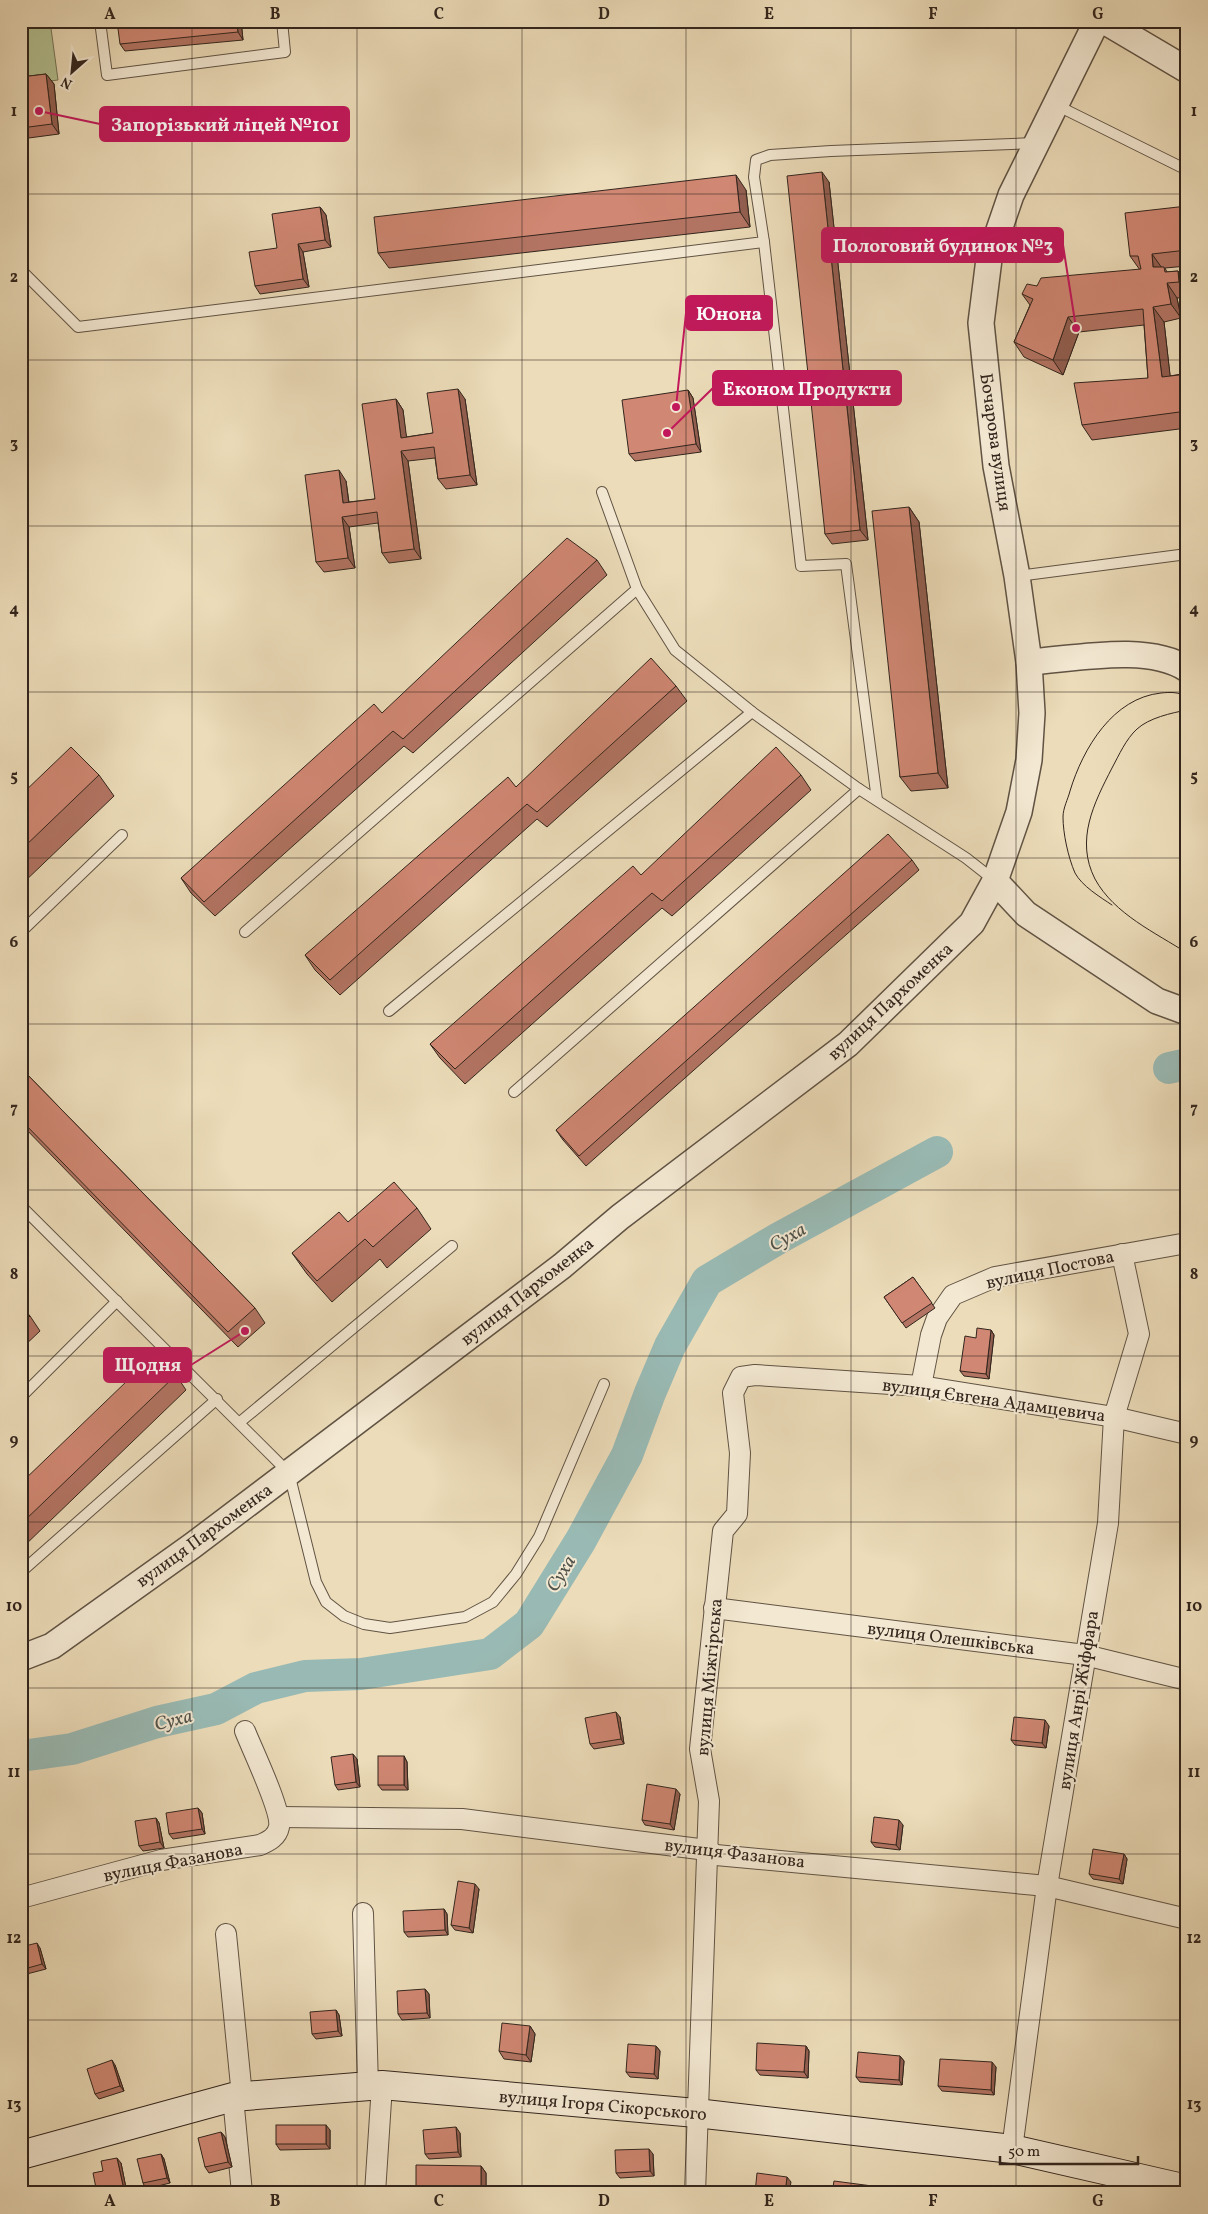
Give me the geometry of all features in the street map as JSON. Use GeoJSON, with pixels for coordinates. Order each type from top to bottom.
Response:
{"type":"FeatureCollection","features":[{"type":"Feature","properties":{"kind":"main road","name":"вулиця Ігоря Сікорського"},"geometry":{"type":"LineString","coordinates":[[21,2155],[237,2097],[375,2086],[696,2113],[1012,2149],[1187,2189]]}},
{"type":"Feature","properties":{"kind":"street","name":"Бочарова вулиця"},"geometry":{"type":"LineString","coordinates":[[995,881],[1020,812],[1029,760],[1032,713],[1029,662],[1017,576],[996,466],[981,324],[989,259],[1010,195],[1097,21]]}},
{"type":"Feature","properties":{"kind":"street"},"geometry":{"type":"LineString","coordinates":[[1104,21],[1187,70]]}},
{"type":"Feature","properties":{"kind":"street"},"geometry":{"type":"LineString","coordinates":[[1029,662],[1124,655],[1150,656],[1177,663],[1187,669]]}},
{"type":"Feature","properties":{"kind":"street"},"geometry":{"type":"LineString","coordinates":[[995,881],[1026,914],[1157,1001],[1187,1012]]}},
{"type":"Feature","properties":{"kind":"street","name":"вулиця Пархоменка"},"geometry":{"type":"LineString","coordinates":[[21,1658],[52,1646],[289,1473],[554,1272],[620,1217],[848,1044],[972,923],[995,881]]}},
{"type":"Feature","properties":{"kind":"street","name":"вулиця Постова"},"geometry":{"type":"LineString","coordinates":[[921,1386],[931,1335],[938,1318],[953,1295],[995,1277],[1187,1243]]}},
{"type":"Feature","properties":{"kind":"street","name":"вулиця Анрі Жіффара"},"geometry":{"type":"LineString","coordinates":[[1012,2149],[1047,1886],[1108,1522],[1114,1417],[1139,1334],[1122,1254]]}},
{"type":"Feature","properties":{"kind":"street","name":"вулиця Євгена Адамцевича"},"geometry":{"type":"LineString","coordinates":[[741,1377],[755,1375],[921,1386],[1114,1417],[1187,1434]]}},
{"type":"Feature","properties":{"kind":"street","name":"вулиця Міжгірська"},"geometry":{"type":"LineString","coordinates":[[695,2193],[696,2113],[708,1801],[700,1748],[723,1531],[737,1514],[740,1453],[733,1393],[741,1377]]}},
{"type":"Feature","properties":{"kind":"street","name":"вулиця Олешківська"},"geometry":{"type":"LineString","coordinates":[[714,1608],[1085,1655],[1187,1680]]}},
{"type":"Feature","properties":{"kind":"street"},"geometry":{"type":"LineString","coordinates":[[245,1731],[280,1817]]}},
{"type":"Feature","properties":{"kind":"street","name":"вулиця Фазанова"},"geometry":{"type":"LineString","coordinates":[[21,1898],[161,1860],[260,1845],[270,1841],[277,1834],[280,1817],[462,1819],[707,1850],[716,1854],[1047,1886],[1187,1919]]}},
{"type":"Feature","properties":{"kind":"street"},"geometry":{"type":"LineString","coordinates":[[363,1913],[375,2086],[375,2193]]}},
{"type":"Feature","properties":{"kind":"street"},"geometry":{"type":"LineString","coordinates":[[226,1934],[242,2193]]}},
{"type":"Feature","properties":{"kind":"lane"},"geometry":{"type":"LineString","coordinates":[[100,21],[107,75],[285,52],[282,21]]}},
{"type":"Feature","properties":{"kind":"lane"},"geometry":{"type":"LineString","coordinates":[[1055,104],[1187,170]]}},
{"type":"Feature","properties":{"kind":"lane"},"geometry":{"type":"LineString","coordinates":[[877,800],[846,564],[801,566],[764,242],[754,177],[756,160],[770,155],[831,151],[1036,143]]}},
{"type":"Feature","properties":{"kind":"lane"},"geometry":{"type":"LineString","coordinates":[[21,270],[78,327],[764,242]]}},
{"type":"Feature","properties":{"kind":"lane"},"geometry":{"type":"LineString","coordinates":[[602,492],[637,589],[675,650],[752,712],[859,789],[966,858],[995,881]]}},
{"type":"Feature","properties":{"kind":"lane"},"geometry":{"type":"LineString","coordinates":[[1017,576],[1187,554]]}},
{"type":"Feature","properties":{"kind":"lane"},"geometry":{"type":"LineString","coordinates":[[244,932],[637,589]]}},
{"type":"Feature","properties":{"kind":"lane"},"geometry":{"type":"LineString","coordinates":[[389,1011],[752,712]]}},
{"type":"Feature","properties":{"kind":"lane"},"geometry":{"type":"LineString","coordinates":[[514,1092],[859,789]]}},
{"type":"Feature","properties":{"kind":"lane"},"geometry":{"type":"LineString","coordinates":[[21,932],[122,835]]}},
{"type":"Feature","properties":{"kind":"lane"},"geometry":{"type":"LineString","coordinates":[[21,1206],[217,1399],[289,1473],[316,1582],[326,1602],[344,1616],[364,1624],[390,1628],[465,1617],[493,1602],[516,1574],[539,1537],[604,1384]]}},
{"type":"Feature","properties":{"kind":"lane"},"geometry":{"type":"LineString","coordinates":[[240,1422],[452,1246]]}},
{"type":"Feature","properties":{"kind":"lane"},"geometry":{"type":"LineString","coordinates":[[21,1398],[117,1301]]}},
{"type":"Feature","properties":{"kind":"lane"},"geometry":{"type":"LineString","coordinates":[[21,1572],[217,1399]]}},
{"type":"Feature","properties":{"kind":"green space"},"geometry":{"type":"Polygon","coordinates":[[[21,21],[50,21],[58,80],[21,85],[21,21]]]}},
{"type":"Feature","properties":{"kind":"building"},"geometry":{"type":"Polygon","coordinates":[[[117,21],[236,21],[238,32],[120,44],[117,21]]]}},
{"type":"Feature","properties":{"kind":"building"},"geometry":{"type":"Polygon","coordinates":[[[46,74],[52,124],[21,128],[21,77],[46,74]]]}},
{"type":"Feature","properties":{"kind":"building"},"geometry":{"type":"Polygon","coordinates":[[[822,172],[860,530],[825,534],[787,176],[822,172]]]}},
{"type":"Feature","properties":{"kind":"building"},"geometry":{"type":"Polygon","coordinates":[[[736,175],[740,212],[378,253],[374,217],[736,175]]]}},
{"type":"Feature","properties":{"kind":"building"},"geometry":{"type":"Polygon","coordinates":[[[1187,206],[1187,250],[1152,254],[1153,267],[1164,267],[1165,272],[1178,271],[1179,282],[1167,283],[1171,304],[1153,307],[1162,377],[1187,374],[1187,411],[1082,425],[1074,383],[1148,378],[1143,309],[1068,317],[1053,360],[1014,342],[1033,299],[1022,294],[1027,284],[1037,286],[1041,278],[1141,269],[1138,256],[1130,256],[1125,213],[1187,206]]]}},
{"type":"Feature","properties":{"kind":"building"},"geometry":{"type":"Polygon","coordinates":[[[320,207],[325,240],[298,244],[303,279],[255,286],[249,252],[277,248],[272,214],[320,207]]]}},
{"type":"Feature","properties":{"kind":"building"},"geometry":{"type":"Polygon","coordinates":[[[458,389],[470,475],[438,479],[434,447],[401,451],[414,549],[382,553],[377,512],[342,517],[348,558],[316,562],[305,475],[339,470],[343,503],[375,499],[362,404],[396,399],[401,438],[433,433],[427,393],[458,389]]]}},
{"type":"Feature","properties":{"kind":"building"},"geometry":{"type":"Polygon","coordinates":[[[688,390],[696,444],[629,454],[622,400],[688,390]]]}},
{"type":"Feature","properties":{"kind":"building"},"geometry":{"type":"Polygon","coordinates":[[[909,507],[938,773],[900,777],[872,511],[909,507]]]}},
{"type":"Feature","properties":{"kind":"building"},"geometry":{"type":"Polygon","coordinates":[[[567,538],[597,560],[403,739],[393,731],[204,902],[181,878],[374,704],[382,713],[567,538]]]}},
{"type":"Feature","properties":{"kind":"building"},"geometry":{"type":"Polygon","coordinates":[[[651,658],[676,686],[537,812],[527,804],[330,980],[305,955],[508,777],[516,787],[651,658]]]}},
{"type":"Feature","properties":{"kind":"building"},"geometry":{"type":"Polygon","coordinates":[[[71,747],[99,775],[21,850],[21,795],[71,747]]]}},
{"type":"Feature","properties":{"kind":"building"},"geometry":{"type":"Polygon","coordinates":[[[776,747],[801,775],[662,901],[652,893],[455,1069],[430,1044],[633,866],[641,875],[776,747]]]}},
{"type":"Feature","properties":{"kind":"building"},"geometry":{"type":"Polygon","coordinates":[[[888,834],[912,860],[579,1156],[556,1130],[888,834]]]}},
{"type":"Feature","properties":{"kind":"building"},"geometry":{"type":"Polygon","coordinates":[[[21,1068],[255,1308],[228,1332],[21,1120],[21,1068]]]}},
{"type":"Feature","properties":{"kind":"building"},"geometry":{"type":"Polygon","coordinates":[[[394,1182],[417,1208],[373,1247],[365,1239],[317,1281],[292,1253],[339,1212],[348,1222],[394,1182]]]}},
{"type":"Feature","properties":{"kind":"building"},"geometry":{"type":"Polygon","coordinates":[[[913,1277],[932,1303],[902,1323],[884,1297],[913,1277]]]}},
{"type":"Feature","properties":{"kind":"building"},"geometry":{"type":"Polygon","coordinates":[[[21,1306],[30,1316],[21,1325],[21,1306]]]}},
{"type":"Feature","properties":{"kind":"building"},"geometry":{"type":"Polygon","coordinates":[[[977,1328],[991,1330],[986,1374],[960,1371],[965,1336],[976,1338],[977,1328]]]}},
{"type":"Feature","properties":{"kind":"building"},"geometry":{"type":"Polygon","coordinates":[[[155,1354],[176,1375],[21,1524],[21,1483],[155,1354]]]}},
{"type":"Feature","properties":{"kind":"building"},"geometry":{"type":"Polygon","coordinates":[[[616,1712],[621,1739],[590,1744],[585,1718],[616,1712]]]}},
{"type":"Feature","properties":{"kind":"building"},"geometry":{"type":"Polygon","coordinates":[[[1014,1717],[1045,1720],[1042,1743],[1011,1740],[1014,1717]]]}},
{"type":"Feature","properties":{"kind":"building"},"geometry":{"type":"Polygon","coordinates":[[[353,1754],[356,1782],[335,1785],[331,1757],[353,1754]]]}},
{"type":"Feature","properties":{"kind":"building"},"geometry":{"type":"Polygon","coordinates":[[[378,1756],[404,1756],[404,1785],[378,1785],[378,1756]]]}},
{"type":"Feature","properties":{"kind":"building"},"geometry":{"type":"Polygon","coordinates":[[[647,1784],[676,1789],[670,1824],[642,1820],[647,1784]]]}},
{"type":"Feature","properties":{"kind":"building"},"geometry":{"type":"Polygon","coordinates":[[[198,1808],[202,1829],[169,1834],[166,1813],[198,1808]]]}},
{"type":"Feature","properties":{"kind":"building"},"geometry":{"type":"Polygon","coordinates":[[[874,1817],[899,1820],[896,1845],[871,1842],[874,1817]]]}},
{"type":"Feature","properties":{"kind":"building"},"geometry":{"type":"Polygon","coordinates":[[[156,1818],[160,1842],[139,1846],[135,1821],[156,1818]]]}},
{"type":"Feature","properties":{"kind":"building"},"geometry":{"type":"Polygon","coordinates":[[[1093,1849],[1124,1854],[1119,1879],[1089,1874],[1093,1849]]]}},
{"type":"Feature","properties":{"kind":"building"},"geometry":{"type":"Polygon","coordinates":[[[458,1881],[475,1884],[469,1928],[451,1925],[458,1881]]]}},
{"type":"Feature","properties":{"kind":"building"},"geometry":{"type":"Polygon","coordinates":[[[444,1909],[445,1930],[404,1932],[403,1911],[444,1909]]]}},
{"type":"Feature","properties":{"kind":"building"},"geometry":{"type":"Polygon","coordinates":[[[37,1943],[42,1964],[21,1970],[21,1947],[37,1943]]]}},
{"type":"Feature","properties":{"kind":"building"},"geometry":{"type":"Polygon","coordinates":[[[425,1989],[427,2013],[398,2014],[397,1991],[425,1989]]]}},
{"type":"Feature","properties":{"kind":"building"},"geometry":{"type":"Polygon","coordinates":[[[336,2010],[338,2031],[312,2034],[310,2012],[336,2010]]]}},
{"type":"Feature","properties":{"kind":"building"},"geometry":{"type":"Polygon","coordinates":[[[502,2023],[530,2026],[526,2055],[499,2051],[502,2023]]]}},
{"type":"Feature","properties":{"kind":"building"},"geometry":{"type":"Polygon","coordinates":[[[757,2043],[806,2046],[804,2072],[756,2070],[757,2043]]]}},
{"type":"Feature","properties":{"kind":"building"},"geometry":{"type":"Polygon","coordinates":[[[628,2044],[656,2046],[654,2074],[626,2072],[628,2044]]]}},
{"type":"Feature","properties":{"kind":"building"},"geometry":{"type":"Polygon","coordinates":[[[858,2052],[900,2056],[899,2080],[856,2077],[858,2052]]]}},
{"type":"Feature","properties":{"kind":"building"},"geometry":{"type":"Polygon","coordinates":[[[940,2059],[992,2062],[991,2090],[938,2086],[940,2059]]]}},
{"type":"Feature","properties":{"kind":"building"},"geometry":{"type":"Polygon","coordinates":[[[112,2060],[120,2086],[95,2094],[87,2069],[112,2060]]]}},
{"type":"Feature","properties":{"kind":"building"},"geometry":{"type":"Polygon","coordinates":[[[276,2125],[326,2125],[326,2144],[276,2144],[276,2125]]]}},
{"type":"Feature","properties":{"kind":"building"},"geometry":{"type":"Polygon","coordinates":[[[456,2127],[458,2152],[425,2154],[423,2130],[456,2127]]]}},
{"type":"Feature","properties":{"kind":"building"},"geometry":{"type":"Polygon","coordinates":[[[221,2132],[228,2162],[205,2167],[198,2138],[221,2132]]]}},
{"type":"Feature","properties":{"kind":"building"},"geometry":{"type":"Polygon","coordinates":[[[649,2149],[650,2171],[616,2173],[615,2150],[649,2149]]]}},
{"type":"Feature","properties":{"kind":"building"},"geometry":{"type":"Polygon","coordinates":[[[161,2154],[167,2178],[143,2183],[137,2159],[161,2154]]]}},
{"type":"Feature","properties":{"kind":"building"},"geometry":{"type":"Polygon","coordinates":[[[117,2158],[124,2190],[111,2193],[97,2193],[93,2173],[103,2171],[101,2161],[117,2158]]]}},
{"type":"Feature","properties":{"kind":"building"},"geometry":{"type":"Polygon","coordinates":[[[416,2165],[481,2166],[481,2192],[416,2192],[416,2165]]]}},
{"type":"Feature","properties":{"kind":"building"},"geometry":{"type":"Polygon","coordinates":[[[757,2173],[787,2177],[785,2193],[755,2193],[757,2173]]]}},
{"type":"Feature","properties":{"kind":"building"},"geometry":{"type":"Polygon","coordinates":[[[834,2181],[880,2187],[879,2193],[832,2193],[834,2181]]]}},
{"type":"Feature","properties":{"kind":"building"},"geometry":{"type":"Polygon","coordinates":[[[914,2190],[944,2193],[914,2193],[914,2190]]]}},
{"type":"Feature","properties":{"kind":"waterway","name":"Суха"},"geometry":{"type":"LineString","coordinates":[[1169,1068],[1187,1064]]}},
{"type":"Feature","properties":{"kind":"waterway","name":"Суха"},"geometry":{"type":"LineString","coordinates":[[21,1756],[72,1749],[157,1722],[216,1709],[256,1688],[305,1676],[361,1674],[490,1654],[529,1624],[581,1540],[627,1455],[670,1346],[707,1281],[779,1238],[937,1152]]}},
{"type":"Feature","properties":{"kind":"tram line"},"geometry":{"type":"LineString","coordinates":[[1112,905],[1082,882],[1072,867],[1064,830],[1063,814],[1076,775],[1083,758],[1102,728],[1128,704],[1144,697],[1161,693],[1187,696]]}},
{"type":"Feature","properties":{"kind":"tram line"},"geometry":{"type":"LineString","coordinates":[[1187,710],[1154,719],[1142,725],[1129,737],[1093,808],[1087,836],[1089,864],[1095,879],[1113,903],[1136,922],[1187,953]]}},
{"type":"Feature","properties":{"kind":"place","name":"Запорізький ліцей №101"},"geometry":{"type":"Point","coordinates":[39,111]}},
{"type":"Feature","properties":{"kind":"place","name":"Пологовий будинок №3"},"geometry":{"type":"Point","coordinates":[1076,328]}},
{"type":"Feature","properties":{"kind":"place","name":"Юнона"},"geometry":{"type":"Point","coordinates":[676,407]}},
{"type":"Feature","properties":{"kind":"place","name":"Економ Продукти"},"geometry":{"type":"Point","coordinates":[667,433]}},
{"type":"Feature","properties":{"kind":"place","name":"Щодня"},"geometry":{"type":"Point","coordinates":[245,1331]}}]}
